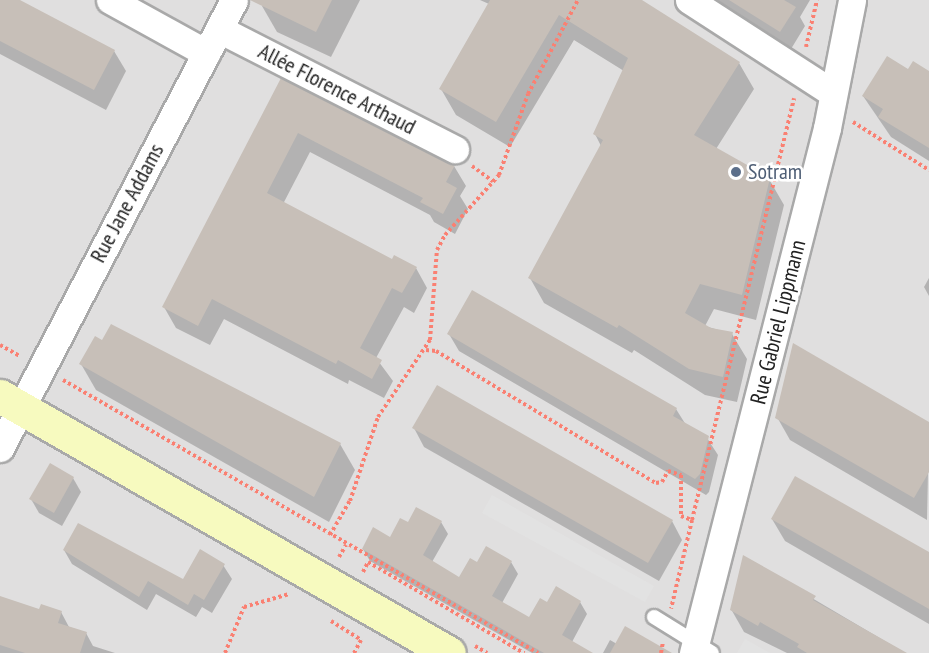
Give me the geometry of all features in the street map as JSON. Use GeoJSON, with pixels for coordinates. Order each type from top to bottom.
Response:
{"type":"FeatureCollection","features":[{"type":"Feature","properties":{"kind":"street"},"geometry":{"type":"LineString","coordinates":[[110,0],[206,53]]}},
{"type":"Feature","properties":{"kind":"street","name":"Rue Jane Addams"},"geometry":{"type":"LineString","coordinates":[[0,448],[10,401],[40,367],[234,0]]}},
{"type":"Feature","properties":{"kind":"street"},"geometry":{"type":"LineString","coordinates":[[689,0],[800,72],[832,100]]}},
{"type":"Feature","properties":{"kind":"street","name":"Rue Gabriel Lippmann"},"geometry":{"type":"LineString","coordinates":[[700,650],[832,100],[852,0]]}},
{"type":"Feature","properties":{"kind":"street","name":"Allée Florence Arthaud"},"geometry":{"type":"LineString","coordinates":[[219,29],[454,149]]}},
{"type":"Feature","properties":{"kind":"street"},"geometry":{"type":"LineString","coordinates":[[10,401],[449,653]]}},
{"type":"Feature","properties":{"kind":"lane","name":"Rue Gabriel Lippmann"},"geometry":{"type":"LineString","coordinates":[[654,617],[700,650]]}},
{"type":"Feature","properties":{"kind":"path"},"geometry":{"type":"LineString","coordinates":[[330,535],[350,501],[378,417],[426,350],[437,250],[445,235],[499,175],[528,94],[578,0]]}},
{"type":"Feature","properties":{"kind":"path"},"geometry":{"type":"LineString","coordinates":[[661,653],[817,0]]}},
{"type":"Feature","properties":{"kind":"path"},"geometry":{"type":"LineString","coordinates":[[832,100],[929,170]]}},
{"type":"Feature","properties":{"kind":"path"},"geometry":{"type":"LineString","coordinates":[[426,350],[436,351],[656,483],[662,482],[668,471],[681,475],[681,516],[692,520]]}},
{"type":"Feature","properties":{"kind":"path"},"geometry":{"type":"LineString","coordinates":[[40,367],[538,653]]}},
{"type":"Feature","properties":{"kind":"path"},"geometry":{"type":"LineString","coordinates":[[359,580],[368,562],[524,653]]}},
{"type":"Feature","properties":{"kind":"path"},"geometry":{"type":"LineString","coordinates":[[225,653],[244,607],[290,594],[297,599]]}},
{"type":"Feature","properties":{"kind":"path"},"geometry":{"type":"LineString","coordinates":[[321,614],[361,640],[354,653]]}},
{"type":"Feature","properties":{"kind":"shaded area"},"geometry":{"type":"Polygon","coordinates":[[[0,0],[929,0],[929,653],[0,653],[0,0]]]}},
{"type":"Feature","properties":{"kind":"shaded area"},"geometry":{"type":"Polygon","coordinates":[[[492,495],[654,586],[645,602],[482,513],[492,495]]]}},
{"type":"Feature","properties":{"kind":"shaded area"},"geometry":{"type":"Polygon","coordinates":[[[745,639],[770,653],[737,653],[745,639]]]}},
{"type":"Feature","properties":{"kind":"building"},"geometry":{"type":"Polygon","coordinates":[[[0,0],[20,0],[115,50],[94,90],[0,41],[0,0]]]}},
{"type":"Feature","properties":{"kind":"building"},"geometry":{"type":"Polygon","coordinates":[[[250,0],[332,0],[316,32],[250,0]]]}},
{"type":"Feature","properties":{"kind":"building"},"geometry":{"type":"Polygon","coordinates":[[[490,0],[642,0],[740,62],[694,135],[770,178],[742,295],[700,284],[685,313],[711,328],[733,332],[723,377],[689,369],[619,325],[617,328],[528,278],[603,140],[593,134],[628,58],[559,15],[496,122],[439,89],[490,0]]]}},
{"type":"Feature","properties":{"kind":"building"},"geometry":{"type":"Polygon","coordinates":[[[729,0],[784,0],[796,7],[780,32],[729,0]]]}},
{"type":"Feature","properties":{"kind":"building"},"geometry":{"type":"Polygon","coordinates":[[[887,56],[908,69],[913,61],[929,71],[929,148],[878,117],[883,109],[862,96],[887,56]]]}},
{"type":"Feature","properties":{"kind":"building"},"geometry":{"type":"Polygon","coordinates":[[[281,78],[455,165],[446,182],[457,188],[443,214],[420,202],[423,198],[298,133],[267,193],[392,259],[394,255],[417,267],[402,293],[392,288],[360,348],[382,360],[372,379],[338,360],[336,364],[212,299],[198,326],[162,307],[281,78]]]}},
{"type":"Feature","properties":{"kind":"building"},"geometry":{"type":"Polygon","coordinates":[[[472,290],[677,408],[673,416],[709,436],[700,474],[695,479],[447,334],[472,290]]]}},
{"type":"Feature","properties":{"kind":"building"},"geometry":{"type":"Polygon","coordinates":[[[111,324],[341,443],[314,497],[79,364],[95,336],[102,340],[111,324]]]}},
{"type":"Feature","properties":{"kind":"building"},"geometry":{"type":"Polygon","coordinates":[[[793,343],[929,422],[929,472],[914,498],[775,418],[793,343]]]}},
{"type":"Feature","properties":{"kind":"building"},"geometry":{"type":"Polygon","coordinates":[[[437,385],[673,520],[648,563],[412,428],[437,385]]]}},
{"type":"Feature","properties":{"kind":"building"},"geometry":{"type":"Polygon","coordinates":[[[50,463],[74,477],[54,513],[29,499],[50,463]]]}},
{"type":"Feature","properties":{"kind":"building"},"geometry":{"type":"Polygon","coordinates":[[[795,476],[929,552],[929,609],[771,519],[795,476]]]}},
{"type":"Feature","properties":{"kind":"building"},"geometry":{"type":"Polygon","coordinates":[[[416,507],[442,521],[423,555],[459,577],[470,558],[477,562],[486,546],[512,561],[492,596],[529,617],[540,598],[547,602],[556,586],[581,601],[562,635],[593,653],[544,653],[362,549],[373,527],[390,537],[400,518],[408,522],[416,507]]]}},
{"type":"Feature","properties":{"kind":"building"},"geometry":{"type":"Polygon","coordinates":[[[78,523],[183,579],[200,549],[225,564],[204,600],[194,594],[188,605],[148,581],[139,597],[63,550],[78,523]]]}},
{"type":"Feature","properties":{"kind":"building"},"geometry":{"type":"Polygon","coordinates":[[[743,555],[816,596],[813,600],[907,653],[807,653],[797,647],[799,644],[760,622],[758,626],[730,610],[743,555]]]}},
{"type":"Feature","properties":{"kind":"building"},"geometry":{"type":"Polygon","coordinates":[[[0,596],[39,609],[41,604],[62,611],[58,623],[87,632],[80,653],[25,653],[0,645],[0,596]]]}},
{"type":"Feature","properties":{"kind":"building"},"geometry":{"type":"Polygon","coordinates":[[[625,626],[672,653],[610,653],[625,626]]]}},
{"type":"Feature","properties":{"kind":"place","name":"Sotram"},"geometry":{"type":"Point","coordinates":[736,172]}}]}
